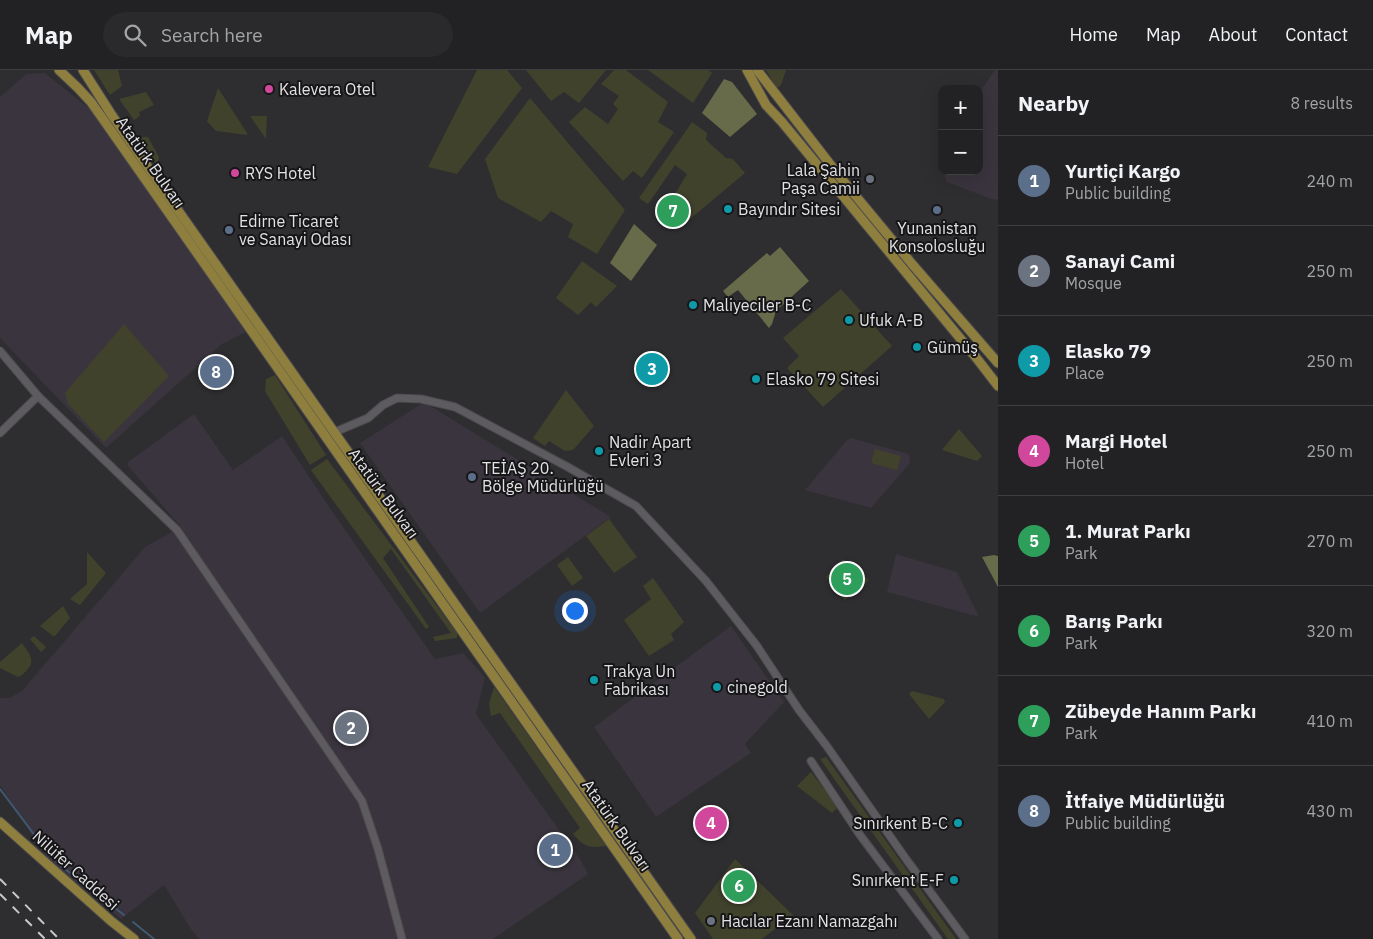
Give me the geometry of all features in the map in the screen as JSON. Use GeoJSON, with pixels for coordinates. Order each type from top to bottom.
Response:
{"type":"FeatureCollection","features":[{"type":"Feature","properties":{"kind":"main road","name":"Atatürk Bulvarı"},"geometry":{"type":"LineString","coordinates":[[59,70],[91,102],[678,939]]}},
{"type":"Feature","properties":{"kind":"main road","name":"Atatürk Bulvarı"},"geometry":{"type":"LineString","coordinates":[[83,70],[111,114],[691,939]]}},
{"type":"Feature","properties":{"kind":"main road"},"geometry":{"type":"LineString","coordinates":[[747,70],[766,105],[782,122],[998,386]]}},
{"type":"Feature","properties":{"kind":"main road"},"geometry":{"type":"LineString","coordinates":[[757,70],[840,177],[998,363]]}},
{"type":"Feature","properties":{"kind":"main road","name":"Nilüfer Caddesi"},"geometry":{"type":"LineString","coordinates":[[0,822],[104,915],[134,939]]}},
{"type":"Feature","properties":{"kind":"street"},"geometry":{"type":"LineString","coordinates":[[0,351],[38,396],[177,530],[357,793],[362,801],[378,849],[402,939]]}},
{"type":"Feature","properties":{"kind":"street"},"geometry":{"type":"LineString","coordinates":[[0,433],[38,396]]}},
{"type":"Feature","properties":{"kind":"street"},"geometry":{"type":"LineString","coordinates":[[335,432],[368,418],[383,405],[397,398],[429,401],[455,407],[566,466],[636,506],[706,581],[757,646],[800,710],[965,939]]}},
{"type":"Feature","properties":{"kind":"street"},"geometry":{"type":"LineString","coordinates":[[811,761],[860,835],[938,939]]}},
{"type":"Feature","properties":{"kind":"shaded area"},"geometry":{"type":"Polygon","coordinates":[[[995,70],[998,70],[998,200],[947,182],[944,175],[983,175],[983,87],[995,70]]]}},
{"type":"Feature","properties":{"kind":"shaded area"},"geometry":{"type":"Polygon","coordinates":[[[45,73],[91,110],[246,332],[222,344],[106,448],[0,338],[0,97],[26,74],[45,73]]]}},
{"type":"Feature","properties":{"kind":"shaded area"},"geometry":{"type":"Polygon","coordinates":[[[424,402],[611,517],[480,613],[360,443],[424,402]]]}},
{"type":"Feature","properties":{"kind":"shaded area"},"geometry":{"type":"Polygon","coordinates":[[[194,414],[233,470],[282,436],[435,659],[463,653],[485,677],[476,714],[580,859],[588,874],[493,939],[199,939],[190,928],[164,885],[121,919],[48,860],[0,785],[0,698],[9,698],[22,691],[145,547],[181,527],[128,466],[128,462],[194,414]]]}},
{"type":"Feature","properties":{"kind":"shaded area"},"geometry":{"type":"Polygon","coordinates":[[[851,438],[909,454],[910,463],[871,508],[805,490],[846,441],[851,438]]]}},
{"type":"Feature","properties":{"kind":"shaded area"},"geometry":{"type":"Polygon","coordinates":[[[896,554],[957,572],[979,617],[887,592],[896,554]]]}},
{"type":"Feature","properties":{"kind":"shaded area"},"geometry":{"type":"Polygon","coordinates":[[[731,626],[784,702],[745,744],[751,753],[656,817],[594,727],[731,626]]]}},
{"type":"Feature","properties":{"kind":"green space"},"geometry":{"type":"Polygon","coordinates":[[[94,70],[118,70],[122,86],[110,95],[94,70]]]}},
{"type":"Feature","properties":{"kind":"green space"},"geometry":{"type":"Polygon","coordinates":[[[477,70],[507,70],[522,88],[457,174],[428,167],[477,70]]]}},
{"type":"Feature","properties":{"kind":"green space"},"geometry":{"type":"Polygon","coordinates":[[[526,70],[606,70],[579,103],[564,92],[551,101],[526,70]]]}},
{"type":"Feature","properties":{"kind":"green space"},"geometry":{"type":"Polygon","coordinates":[[[614,70],[626,70],[668,102],[658,122],[674,132],[642,178],[633,171],[623,181],[569,122],[585,107],[608,124],[618,109],[613,104],[619,96],[601,84],[614,70]]]}},
{"type":"Feature","properties":{"kind":"green space"},"geometry":{"type":"Polygon","coordinates":[[[648,70],[708,70],[712,73],[693,103],[648,70]]]}},
{"type":"Feature","properties":{"kind":"green space"},"geometry":{"type":"Polygon","coordinates":[[[766,70],[786,70],[781,85],[777,88],[766,70]]]}},
{"type":"Feature","properties":{"kind":"green space"},"geometry":{"type":"Polygon","coordinates":[[[724,79],[732,82],[757,114],[730,137],[702,113],[724,79]]]}},
{"type":"Feature","properties":{"kind":"green space"},"geometry":{"type":"Polygon","coordinates":[[[218,88],[247,135],[216,131],[207,121],[218,88]]]}},
{"type":"Feature","properties":{"kind":"green space"},"geometry":{"type":"Polygon","coordinates":[[[146,92],[154,105],[139,112],[140,116],[134,120],[119,99],[146,92]]]}},
{"type":"Feature","properties":{"kind":"green space"},"geometry":{"type":"Polygon","coordinates":[[[530,98],[625,210],[597,254],[568,237],[573,224],[551,211],[541,222],[498,198],[485,159],[530,98]]]}},
{"type":"Feature","properties":{"kind":"green space"},"geometry":{"type":"Polygon","coordinates":[[[250,116],[267,116],[266,139],[250,116]]]}},
{"type":"Feature","properties":{"kind":"green space"},"geometry":{"type":"Polygon","coordinates":[[[692,122],[707,133],[706,140],[726,158],[733,159],[745,173],[684,224],[666,209],[687,174],[675,165],[648,204],[639,198],[692,122]]]}},
{"type":"Feature","properties":{"kind":"green space"},"geometry":{"type":"Polygon","coordinates":[[[139,137],[148,137],[159,157],[157,166],[139,137]]]}},
{"type":"Feature","properties":{"kind":"green space"},"geometry":{"type":"Polygon","coordinates":[[[634,224],[657,245],[631,281],[610,263],[634,224]]]}},
{"type":"Feature","properties":{"kind":"green space"},"geometry":{"type":"Polygon","coordinates":[[[780,247],[809,281],[776,311],[769,328],[738,290],[728,297],[723,291],[767,253],[770,256],[780,247]]]}},
{"type":"Feature","properties":{"kind":"green space"},"geometry":{"type":"Polygon","coordinates":[[[582,261],[617,286],[596,307],[591,302],[578,315],[556,298],[582,261]]]}},
{"type":"Feature","properties":{"kind":"green space"},"geometry":{"type":"Polygon","coordinates":[[[841,289],[892,346],[823,407],[787,368],[799,356],[783,338],[841,289]]]}},
{"type":"Feature","properties":{"kind":"green space"},"geometry":{"type":"Polygon","coordinates":[[[124,324],[169,376],[104,442],[68,404],[65,393],[124,324]]]}},
{"type":"Feature","properties":{"kind":"green space"},"geometry":{"type":"Polygon","coordinates":[[[275,375],[326,455],[310,465],[265,391],[266,379],[275,375]]]}},
{"type":"Feature","properties":{"kind":"green space"},"geometry":{"type":"Polygon","coordinates":[[[566,390],[594,426],[573,450],[565,451],[549,441],[545,446],[533,438],[566,390]]]}},
{"type":"Feature","properties":{"kind":"green space"},"geometry":{"type":"Polygon","coordinates":[[[959,429],[982,456],[977,461],[942,450],[959,429]]]}},
{"type":"Feature","properties":{"kind":"green space"},"geometry":{"type":"Polygon","coordinates":[[[875,449],[901,456],[897,470],[871,463],[875,449]]]}},
{"type":"Feature","properties":{"kind":"green space"},"geometry":{"type":"Polygon","coordinates":[[[327,459],[457,633],[457,638],[435,641],[433,637],[451,633],[391,549],[383,558],[429,627],[426,629],[311,470],[327,459]]]}},
{"type":"Feature","properties":{"kind":"green space"},"geometry":{"type":"Polygon","coordinates":[[[609,519],[637,557],[614,573],[586,536],[609,519]]]}},
{"type":"Feature","properties":{"kind":"green space"},"geometry":{"type":"Polygon","coordinates":[[[87,552],[106,573],[80,605],[70,599],[87,584],[87,552]]]}},
{"type":"Feature","properties":{"kind":"green space"},"geometry":{"type":"Polygon","coordinates":[[[998,556],[998,587],[982,557],[998,556]]]}},
{"type":"Feature","properties":{"kind":"green space"},"geometry":{"type":"Polygon","coordinates":[[[568,557],[583,578],[572,586],[557,565],[568,557]]]}},
{"type":"Feature","properties":{"kind":"green space"},"geometry":{"type":"Polygon","coordinates":[[[843,559],[869,580],[845,600],[826,577],[843,559]]]}},
{"type":"Feature","properties":{"kind":"green space"},"geometry":{"type":"Polygon","coordinates":[[[653,578],[684,622],[671,634],[674,640],[649,656],[624,620],[651,599],[643,586],[653,578]]]}},
{"type":"Feature","properties":{"kind":"green space"},"geometry":{"type":"Polygon","coordinates":[[[63,606],[70,618],[53,636],[40,626],[63,606]]]}},
{"type":"Feature","properties":{"kind":"green space"},"geometry":{"type":"Polygon","coordinates":[[[34,636],[46,647],[41,652],[30,639],[34,636]]]}},
{"type":"Feature","properties":{"kind":"green space"},"geometry":{"type":"Polygon","coordinates":[[[22,643],[30,656],[31,662],[28,669],[18,677],[0,668],[0,662],[22,643]]]}},
{"type":"Feature","properties":{"kind":"green space"},"geometry":{"type":"Polygon","coordinates":[[[494,687],[606,846],[587,846],[580,842],[573,834],[580,828],[500,713],[491,716],[489,704],[494,687]]]}},
{"type":"Feature","properties":{"kind":"green space"},"geometry":{"type":"Polygon","coordinates":[[[912,691],[944,699],[945,702],[929,719],[909,694],[912,691]]]}},
{"type":"Feature","properties":{"kind":"green space"},"geometry":{"type":"Polygon","coordinates":[[[826,757],[956,939],[948,939],[820,759],[826,757]]]}},
{"type":"Feature","properties":{"kind":"green space"},"geometry":{"type":"Polygon","coordinates":[[[811,772],[838,807],[832,813],[797,786],[811,772]]]}},
{"type":"Feature","properties":{"kind":"green space"},"geometry":{"type":"Polygon","coordinates":[[[735,859],[793,915],[762,939],[713,939],[695,913],[735,859]]]}},
{"type":"Feature","properties":{"kind":"waterway"},"geometry":{"type":"LineString","coordinates":[[0,789],[45,849],[60,865],[124,915]]}},
{"type":"Feature","properties":{"kind":"waterway"},"geometry":{"type":"LineString","coordinates":[[133,922],[154,939]]}},
{"type":"Feature","properties":{"kind":"railway"},"geometry":{"type":"LineString","coordinates":[[0,879],[59,939]]}},
{"type":"Feature","properties":{"kind":"railway"},"geometry":{"type":"LineString","coordinates":[[0,894],[45,939]]}},
{"type":"Feature","properties":{"kind":"place","name":"Kalevera Otel"},"geometry":{"type":"Point","coordinates":[269,89]}},
{"type":"Feature","properties":{"kind":"place","name":"RYS Hotel"},"geometry":{"type":"Point","coordinates":[235,173]}},
{"type":"Feature","properties":{"kind":"place","name":"Lala Şahin Paşa Camii"},"geometry":{"type":"Point","coordinates":[870,179]}},
{"type":"Feature","properties":{"kind":"place","name":"Bayındır Sitesi"},"geometry":{"type":"Point","coordinates":[728,209]}},
{"type":"Feature","properties":{"kind":"place","name":"Yunanistan Konsolosluğu"},"geometry":{"type":"Point","coordinates":[937,210]}},
{"type":"Feature","properties":{"kind":"place","name":"Zübeyde Hanım Parkı"},"geometry":{"type":"Point","coordinates":[673,211]}},
{"type":"Feature","properties":{"kind":"place","name":"Edirne Ticaret ve Sanayi Odası"},"geometry":{"type":"Point","coordinates":[229,230]}},
{"type":"Feature","properties":{"kind":"place","name":"Maliyeciler B-C"},"geometry":{"type":"Point","coordinates":[693,305]}},
{"type":"Feature","properties":{"kind":"place","name":"Ufuk A-B"},"geometry":{"type":"Point","coordinates":[849,320]}},
{"type":"Feature","properties":{"kind":"place","name":"Gümüş"},"geometry":{"type":"Point","coordinates":[917,347]}},
{"type":"Feature","properties":{"kind":"place","name":"Elasko 79"},"geometry":{"type":"Point","coordinates":[652,369]}},
{"type":"Feature","properties":{"kind":"place","name":"İtfaiye Müdürlüğü"},"geometry":{"type":"Point","coordinates":[216,372]}},
{"type":"Feature","properties":{"kind":"place","name":"Elasko 79 Sitesi"},"geometry":{"type":"Point","coordinates":[756,379]}},
{"type":"Feature","properties":{"kind":"place","name":"Nadir Apart Evleri 3"},"geometry":{"type":"Point","coordinates":[599,451]}},
{"type":"Feature","properties":{"kind":"place","name":"TEİAŞ 20. Bölge Müdürlüğü"},"geometry":{"type":"Point","coordinates":[472,477]}},
{"type":"Feature","properties":{"kind":"place","name":"1. Murat Parkı"},"geometry":{"type":"Point","coordinates":[847,579]}},
{"type":"Feature","properties":{"kind":"place","name":"Trakya Un Fabrikası"},"geometry":{"type":"Point","coordinates":[594,680]}},
{"type":"Feature","properties":{"kind":"place","name":"cinegold"},"geometry":{"type":"Point","coordinates":[717,687]}},
{"type":"Feature","properties":{"kind":"place","name":"Sanayi Cami"},"geometry":{"type":"Point","coordinates":[351,728]}},
{"type":"Feature","properties":{"kind":"place","name":"Margi Hotel"},"geometry":{"type":"Point","coordinates":[711,823]}},
{"type":"Feature","properties":{"kind":"place","name":"Sınırkent B-C"},"geometry":{"type":"Point","coordinates":[958,823]}},
{"type":"Feature","properties":{"kind":"place","name":"Yurtiçi Kargo"},"geometry":{"type":"Point","coordinates":[555,850]}},
{"type":"Feature","properties":{"kind":"place","name":"Sınırkent E-F"},"geometry":{"type":"Point","coordinates":[954,880]}},
{"type":"Feature","properties":{"kind":"place","name":"Barış Parkı"},"geometry":{"type":"Point","coordinates":[739,886]}},
{"type":"Feature","properties":{"kind":"place","name":"Hacılar Ezanı Namazgahı"},"geometry":{"type":"Point","coordinates":[711,921]}}]}
